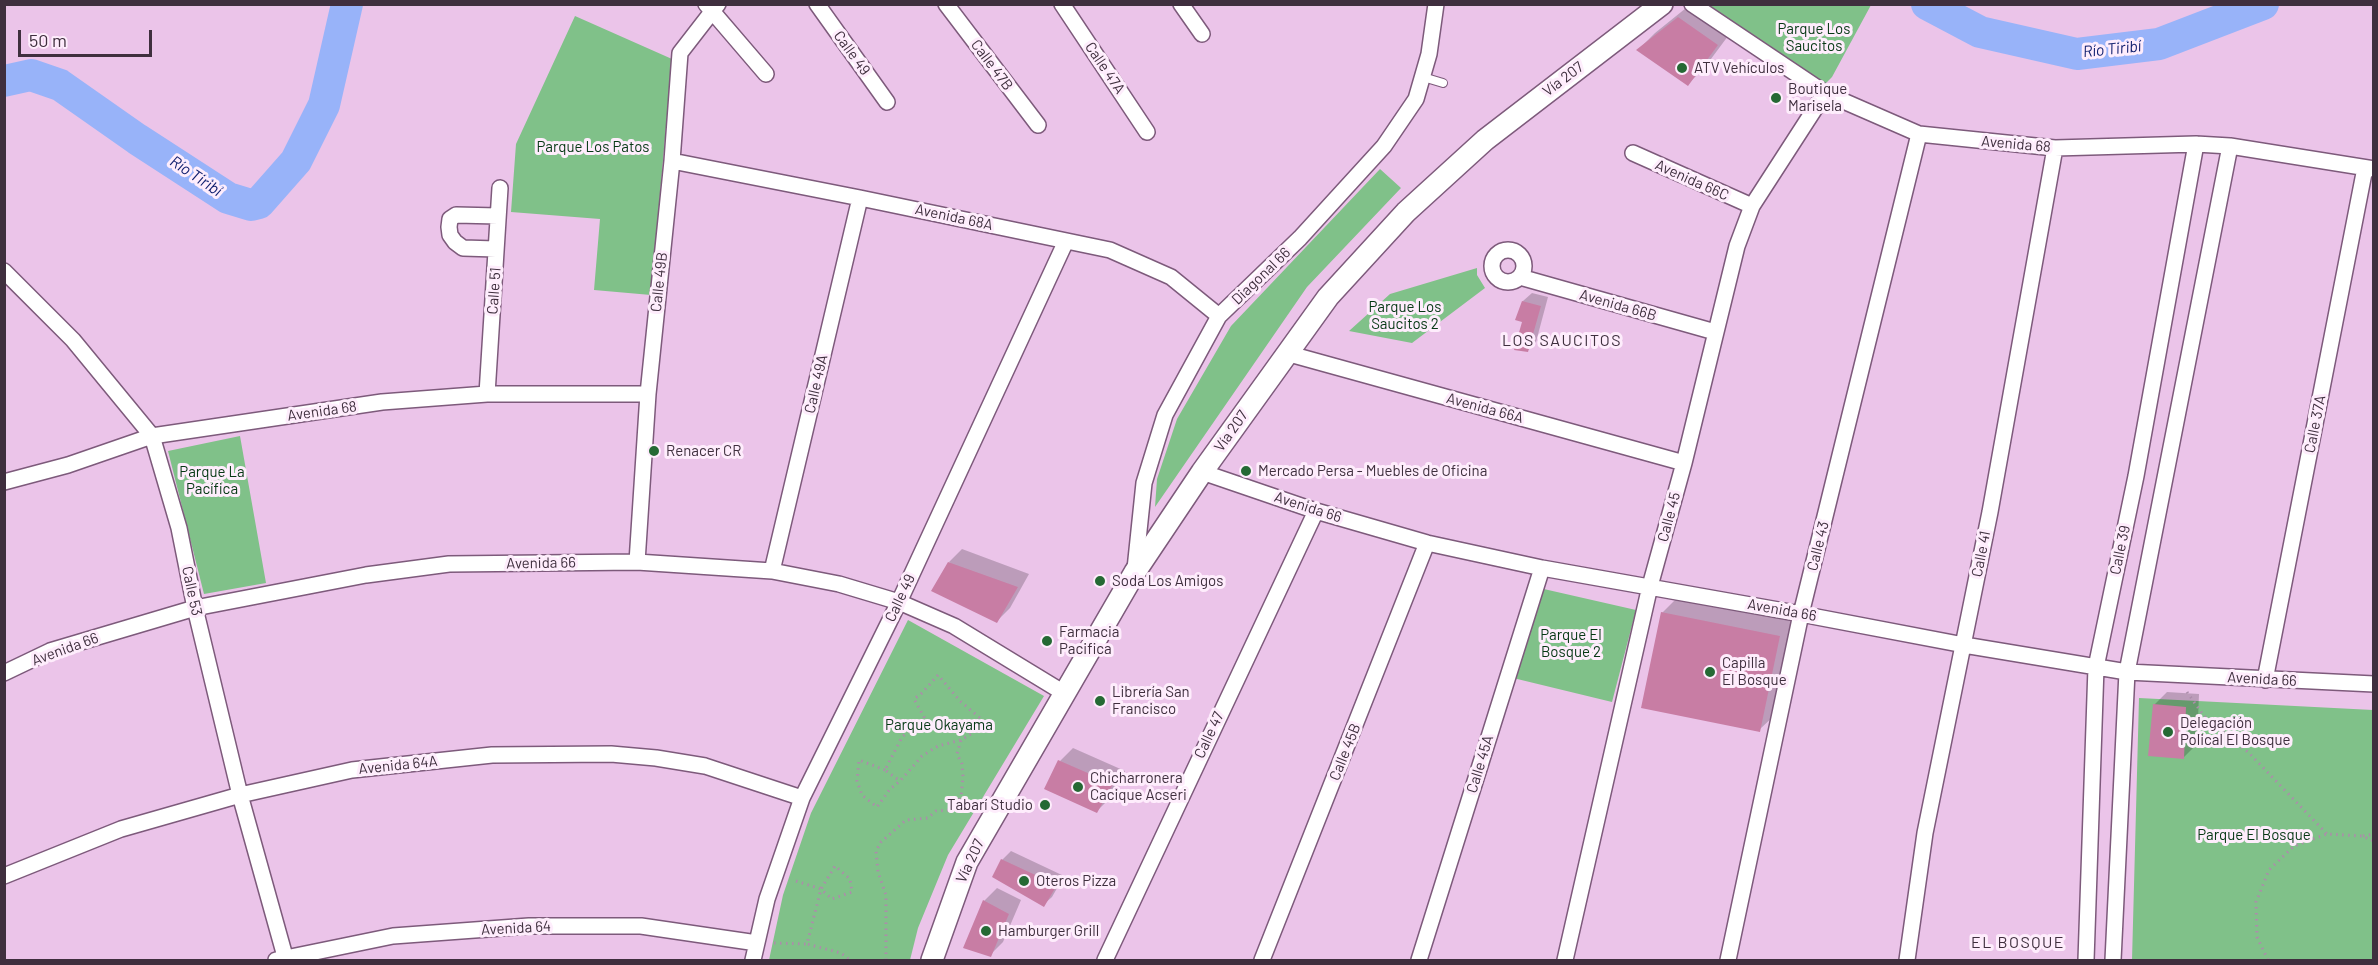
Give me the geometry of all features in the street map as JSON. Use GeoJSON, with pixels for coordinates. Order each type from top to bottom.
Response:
{"type":"FeatureCollection","features":[{"type":"Feature","properties":{"kind":"main road","name":"Vía 207"},"geometry":{"type":"LineString","coordinates":[[932,960],[967,862],[1135,572],[1202,472],[1328,297],[1406,212],[1485,140],[1662,4]]}},
{"type":"Feature","properties":{"kind":"street"},"geometry":{"type":"LineString","coordinates":[[695,4],[712,7],[766,74]]}},
{"type":"Feature","properties":{"kind":"street","name":"Calle 49"},"geometry":{"type":"LineString","coordinates":[[817,4],[887,102]]}},
{"type":"Feature","properties":{"kind":"street","name":"Calle 47B"},"geometry":{"type":"LineString","coordinates":[[946,4],[1038,125]]}},
{"type":"Feature","properties":{"kind":"street","name":"Calle 47A"},"geometry":{"type":"LineString","coordinates":[[1062,4],[1147,132]]}},
{"type":"Feature","properties":{"kind":"street"},"geometry":{"type":"LineString","coordinates":[[1181,4],[1202,34]]}},
{"type":"Feature","properties":{"kind":"street","name":"Diagonal 66"},"geometry":{"type":"LineString","coordinates":[[1135,572],[1144,483],[1165,416],[1218,316],[1300,238],[1384,146],[1416,99],[1429,54],[1436,4]]}},
{"type":"Feature","properties":{"kind":"street","name":"Avenida 68"},"geometry":{"type":"LineString","coordinates":[[1692,4],[1825,93],[1919,134],[2055,148],[2196,144],[2230,146],[2369,168]]}},
{"type":"Feature","properties":{"kind":"street","name":"Calle 49B"},"geometry":{"type":"LineString","coordinates":[[637,562],[648,394],[672,161],[680,53],[712,7]]}},
{"type":"Feature","properties":{"kind":"street","name":"Calle 45"},"geometry":{"type":"LineString","coordinates":[[1565,960],[1650,586],[1737,246],[1752,206],[1825,93]]}},
{"type":"Feature","properties":{"kind":"street","name":"Calle 43"},"geometry":{"type":"LineString","coordinates":[[1728,960],[1801,614],[1919,134]]}},
{"type":"Feature","properties":{"kind":"street","name":"Calle 39"},"geometry":{"type":"LineString","coordinates":[[2086,960],[2096,667],[2136,476],[2196,144]]}},
{"type":"Feature","properties":{"kind":"street","name":"Calle 39"},"geometry":{"type":"LineString","coordinates":[[2114,960],[2127,672],[2230,146]]}},
{"type":"Feature","properties":{"kind":"street","name":"Calle 41"},"geometry":{"type":"LineString","coordinates":[[1907,960],[1925,833],[1964,645],[2055,148]]}},
{"type":"Feature","properties":{"kind":"street","name":"Avenida 66C"},"geometry":{"type":"LineString","coordinates":[[1633,153],[1752,206]]}},
{"type":"Feature","properties":{"kind":"street","name":"Avenida 68A"},"geometry":{"type":"LineString","coordinates":[[672,161],[1110,250],[1171,277],[1218,316]]}},
{"type":"Feature","properties":{"kind":"street","name":"Calle 37A"},"geometry":{"type":"LineString","coordinates":[[2265,680],[2369,168]]}},
{"type":"Feature","properties":{"kind":"street","name":"Calle 51"},"geometry":{"type":"LineString","coordinates":[[487,394],[500,188]]}},
{"type":"Feature","properties":{"kind":"street","name":"Calle 49A"},"geometry":{"type":"LineString","coordinates":[[772,571],[860,198]]}},
{"type":"Feature","properties":{"kind":"street"},"geometry":{"type":"LineString","coordinates":[[496,249],[464,248],[455,242],[450,235],[449,227],[450,219],[456,215],[498,216]]}},
{"type":"Feature","properties":{"kind":"street","name":"Calle 49"},"geometry":{"type":"LineString","coordinates":[[753,960],[767,899],[802,798],[899,602],[1066,241]]}},
{"type":"Feature","properties":{"kind":"street","name":"Calle 53"},"geometry":{"type":"LineString","coordinates":[[4,271],[73,340],[152,436],[179,528],[195,608],[282,960]]}},
{"type":"Feature","properties":{"kind":"street","name":"Avenida 66B"},"geometry":{"type":"LineString","coordinates":[[1520,277],[1715,332]]}},
{"type":"Feature","properties":{"kind":"street","name":"Avenida 66A"},"geometry":{"type":"LineString","coordinates":[[1286,353],[1683,463]]}},
{"type":"Feature","properties":{"kind":"street","name":"Avenida 68"},"geometry":{"type":"LineString","coordinates":[[4,482],[68,465],[152,436],[382,402],[487,394],[648,394]]}},
{"type":"Feature","properties":{"kind":"street","name":"Avenida 66"},"geometry":{"type":"LineString","coordinates":[[1202,472],[1317,511],[1427,543],[1542,568],[1964,645],[2127,672],[2373,684]]}},
{"type":"Feature","properties":{"kind":"street","name":"Calle 47"},"geometry":{"type":"LineString","coordinates":[[1105,960],[1317,511]]}},
{"type":"Feature","properties":{"kind":"street","name":"Calle 45B"},"geometry":{"type":"LineString","coordinates":[[1262,960],[1427,543]]}},
{"type":"Feature","properties":{"kind":"street","name":"Avenida 66"},"geometry":{"type":"LineString","coordinates":[[4,673],[50,651],[195,608],[366,574],[449,564],[637,562],[772,571],[840,584],[899,602],[954,626],[1064,693]]}},
{"type":"Feature","properties":{"kind":"street","name":"Calle 45A"},"geometry":{"type":"LineString","coordinates":[[1419,960],[1542,568]]}},
{"type":"Feature","properties":{"kind":"street","name":"Avenida 64A"},"geometry":{"type":"LineString","coordinates":[[4,876],[120,829],[240,795],[352,770],[492,755],[611,754],[705,765],[802,798]]}},
{"type":"Feature","properties":{"kind":"street","name":"Avenida 64"},"geometry":{"type":"LineString","coordinates":[[282,960],[393,936],[529,926],[641,926],[757,943]]}},
{"type":"Feature","properties":{"kind":"lane"},"geometry":{"type":"LineString","coordinates":[[1423,77],[1443,83]]}},
{"type":"Feature","properties":{"kind":"path"},"geometry":{"type":"LineString","coordinates":[[2173,674],[2204,716],[2248,753],[2327,834]]}},
{"type":"Feature","properties":{"kind":"path"},"geometry":{"type":"LineString","coordinates":[[885,770],[902,737],[916,725],[928,724],[914,699],[938,675],[960,701],[987,724],[961,740],[938,746],[922,756],[900,781],[890,789],[877,807],[862,795],[859,788],[857,781],[859,760],[885,770],[900,781]]}},
{"type":"Feature","properties":{"kind":"path"},"geometry":{"type":"LineString","coordinates":[[886,960],[886,896],[878,873],[876,851],[881,842],[906,820],[928,818],[936,812],[954,810],[961,796],[963,777],[962,764],[957,754],[961,740]]}},
{"type":"Feature","properties":{"kind":"path"},"geometry":{"type":"LineString","coordinates":[[2268,960],[2257,937],[2256,902],[2269,870],[2294,846],[2327,834],[2362,836],[2373,834]]}},
{"type":"Feature","properties":{"kind":"path"},"geometry":{"type":"LineString","coordinates":[[2362,836],[2373,841]]}},
{"type":"Feature","properties":{"kind":"path"},"geometry":{"type":"LineString","coordinates":[[796,881],[821,889],[832,899],[852,892],[850,879],[835,866],[821,889],[807,944]]}},
{"type":"Feature","properties":{"kind":"path"},"geometry":{"type":"LineString","coordinates":[[757,943],[807,944],[841,953],[850,960]]}},
{"type":"Feature","properties":{"kind":"green space","name":"Parque Los Saucitos"},"geometry":{"type":"Polygon","coordinates":[[[1707,5],[1871,5],[1832,77],[1825,84],[1765,46],[1707,5]]]}},
{"type":"Feature","properties":{"kind":"green space","name":"Parque Los Patos"},"geometry":{"type":"Polygon","coordinates":[[[575,16],[672,59],[651,295],[594,290],[600,219],[511,212],[516,144],[575,16]]]}},
{"type":"Feature","properties":{"kind":"green space"},"geometry":{"type":"Polygon","coordinates":[[[1380,169],[1401,188],[1307,287],[1155,507],[1157,479],[1177,419],[1231,326],[1380,169]]]}},
{"type":"Feature","properties":{"kind":"green space","name":"Parque Los Saucitos 2"},"geometry":{"type":"Polygon","coordinates":[[[1477,268],[1477,275],[1485,288],[1412,343],[1349,331],[1390,294],[1477,268]]]}},
{"type":"Feature","properties":{"kind":"green space","name":"Parque La Pacífica"},"geometry":{"type":"Polygon","coordinates":[[[240,436],[266,583],[204,594],[168,451],[240,436]]]}},
{"type":"Feature","properties":{"kind":"green space","name":"Parque El Bosque 2"},"geometry":{"type":"Polygon","coordinates":[[[1535,587],[1636,610],[1612,702],[1509,677],[1535,587]]]}},
{"type":"Feature","properties":{"kind":"green space","name":"Parque Okayama"},"geometry":{"type":"Polygon","coordinates":[[[908,620],[1044,696],[948,855],[918,928],[910,960],[769,960],[783,895],[811,813],[908,620]]]}},
{"type":"Feature","properties":{"kind":"green space","name":"Parque El Bosque"},"geometry":{"type":"Polygon","coordinates":[[[2139,698],[2373,710],[2373,960],[2132,960],[2139,698]]]}},
{"type":"Feature","properties":{"kind":"building","name":"ATV Vehículos"},"geometry":{"type":"Polygon","coordinates":[[[1678,17],[1718,45],[1688,86],[1636,50],[1678,17]]]}},
{"type":"Feature","properties":{"kind":"building"},"geometry":{"type":"Polygon","coordinates":[[[1522,301],[1541,306],[1528,352],[1514,350],[1522,322],[1515,320],[1522,301]]]}},
{"type":"Feature","properties":{"kind":"building"},"geometry":{"type":"Polygon","coordinates":[[[948,562],[1018,587],[997,623],[931,591],[948,562]]]}},
{"type":"Feature","properties":{"kind":"building","name":"Capilla El Bosque"},"geometry":{"type":"Polygon","coordinates":[[[1661,612],[1780,636],[1760,732],[1641,708],[1661,612]]]}},
{"type":"Feature","properties":{"kind":"building","name":"Delegación Polical El Bosque"},"geometry":{"type":"Polygon","coordinates":[[[2153,704],[2186,707],[2184,759],[2148,756],[2153,704]]]}},
{"type":"Feature","properties":{"kind":"building","name":"Chicharronera Cacique Acseri"},"geometry":{"type":"Polygon","coordinates":[[[1058,760],[1113,784],[1097,813],[1044,789],[1058,760]]]}},
{"type":"Feature","properties":{"kind":"building","name":"Oteros Pizza"},"geometry":{"type":"Polygon","coordinates":[[[1001,859],[1057,885],[1044,907],[992,877],[1001,859]]]}},
{"type":"Feature","properties":{"kind":"building","name":"Hamburger Grill"},"geometry":{"type":"Polygon","coordinates":[[[983,900],[1009,914],[991,957],[963,948],[983,900]]]}},
{"type":"Feature","properties":{"kind":"waterway","name":"Río Tiribí"},"geometry":{"type":"LineString","coordinates":[[4,81],[31,75],[60,85],[137,139],[228,198],[251,205],[259,203],[296,161],[324,105],[347,4]]}},
{"type":"Feature","properties":{"kind":"waterway","name":"Río Tiribí"},"geometry":{"type":"LineString","coordinates":[[1927,4],[1980,32],[2077,54],[2159,44],[2263,4]]}},
{"type":"Feature","properties":{"kind":"place","name":"ATV Vehículos"},"geometry":{"type":"Point","coordinates":[1682,68]}},
{"type":"Feature","properties":{"kind":"place","name":"Boutique Marisela"},"geometry":{"type":"Point","coordinates":[1776,98]}},
{"type":"Feature","properties":{"kind":"place","name":"Renacer CR"},"geometry":{"type":"Point","coordinates":[654,451]}},
{"type":"Feature","properties":{"kind":"place","name":"Mercado Persa - Muebles de Oficina"},"geometry":{"type":"Point","coordinates":[1246,471]}},
{"type":"Feature","properties":{"kind":"place","name":"Soda Los Amigos"},"geometry":{"type":"Point","coordinates":[1100,581]}},
{"type":"Feature","properties":{"kind":"place","name":"Farmacia Pacifica"},"geometry":{"type":"Point","coordinates":[1047,641]}},
{"type":"Feature","properties":{"kind":"place","name":"Capilla El Bosque"},"geometry":{"type":"Point","coordinates":[1710,672]}},
{"type":"Feature","properties":{"kind":"place","name":"Librería San Francisco"},"geometry":{"type":"Point","coordinates":[1100,701]}},
{"type":"Feature","properties":{"kind":"place","name":"Delegación Polical El Bosque"},"geometry":{"type":"Point","coordinates":[2168,732]}},
{"type":"Feature","properties":{"kind":"place","name":"Chicharronera Cacique Acseri"},"geometry":{"type":"Point","coordinates":[1078,787]}},
{"type":"Feature","properties":{"kind":"place","name":"Tabarí Studio"},"geometry":{"type":"Point","coordinates":[1045,805]}},
{"type":"Feature","properties":{"kind":"place","name":"Oteros Pizza"},"geometry":{"type":"Point","coordinates":[1024,881]}},
{"type":"Feature","properties":{"kind":"place","name":"Hamburger Grill"},"geometry":{"type":"Point","coordinates":[986,931]}},
{"type":"Feature","properties":{"kind":"district","name":"LOS SAUCITOS"},"geometry":{"type":"Point","coordinates":[1562,341]}},
{"type":"Feature","properties":{"kind":"district","name":"EL BOSQUE"},"geometry":{"type":"Point","coordinates":[2018,943]}}]}
